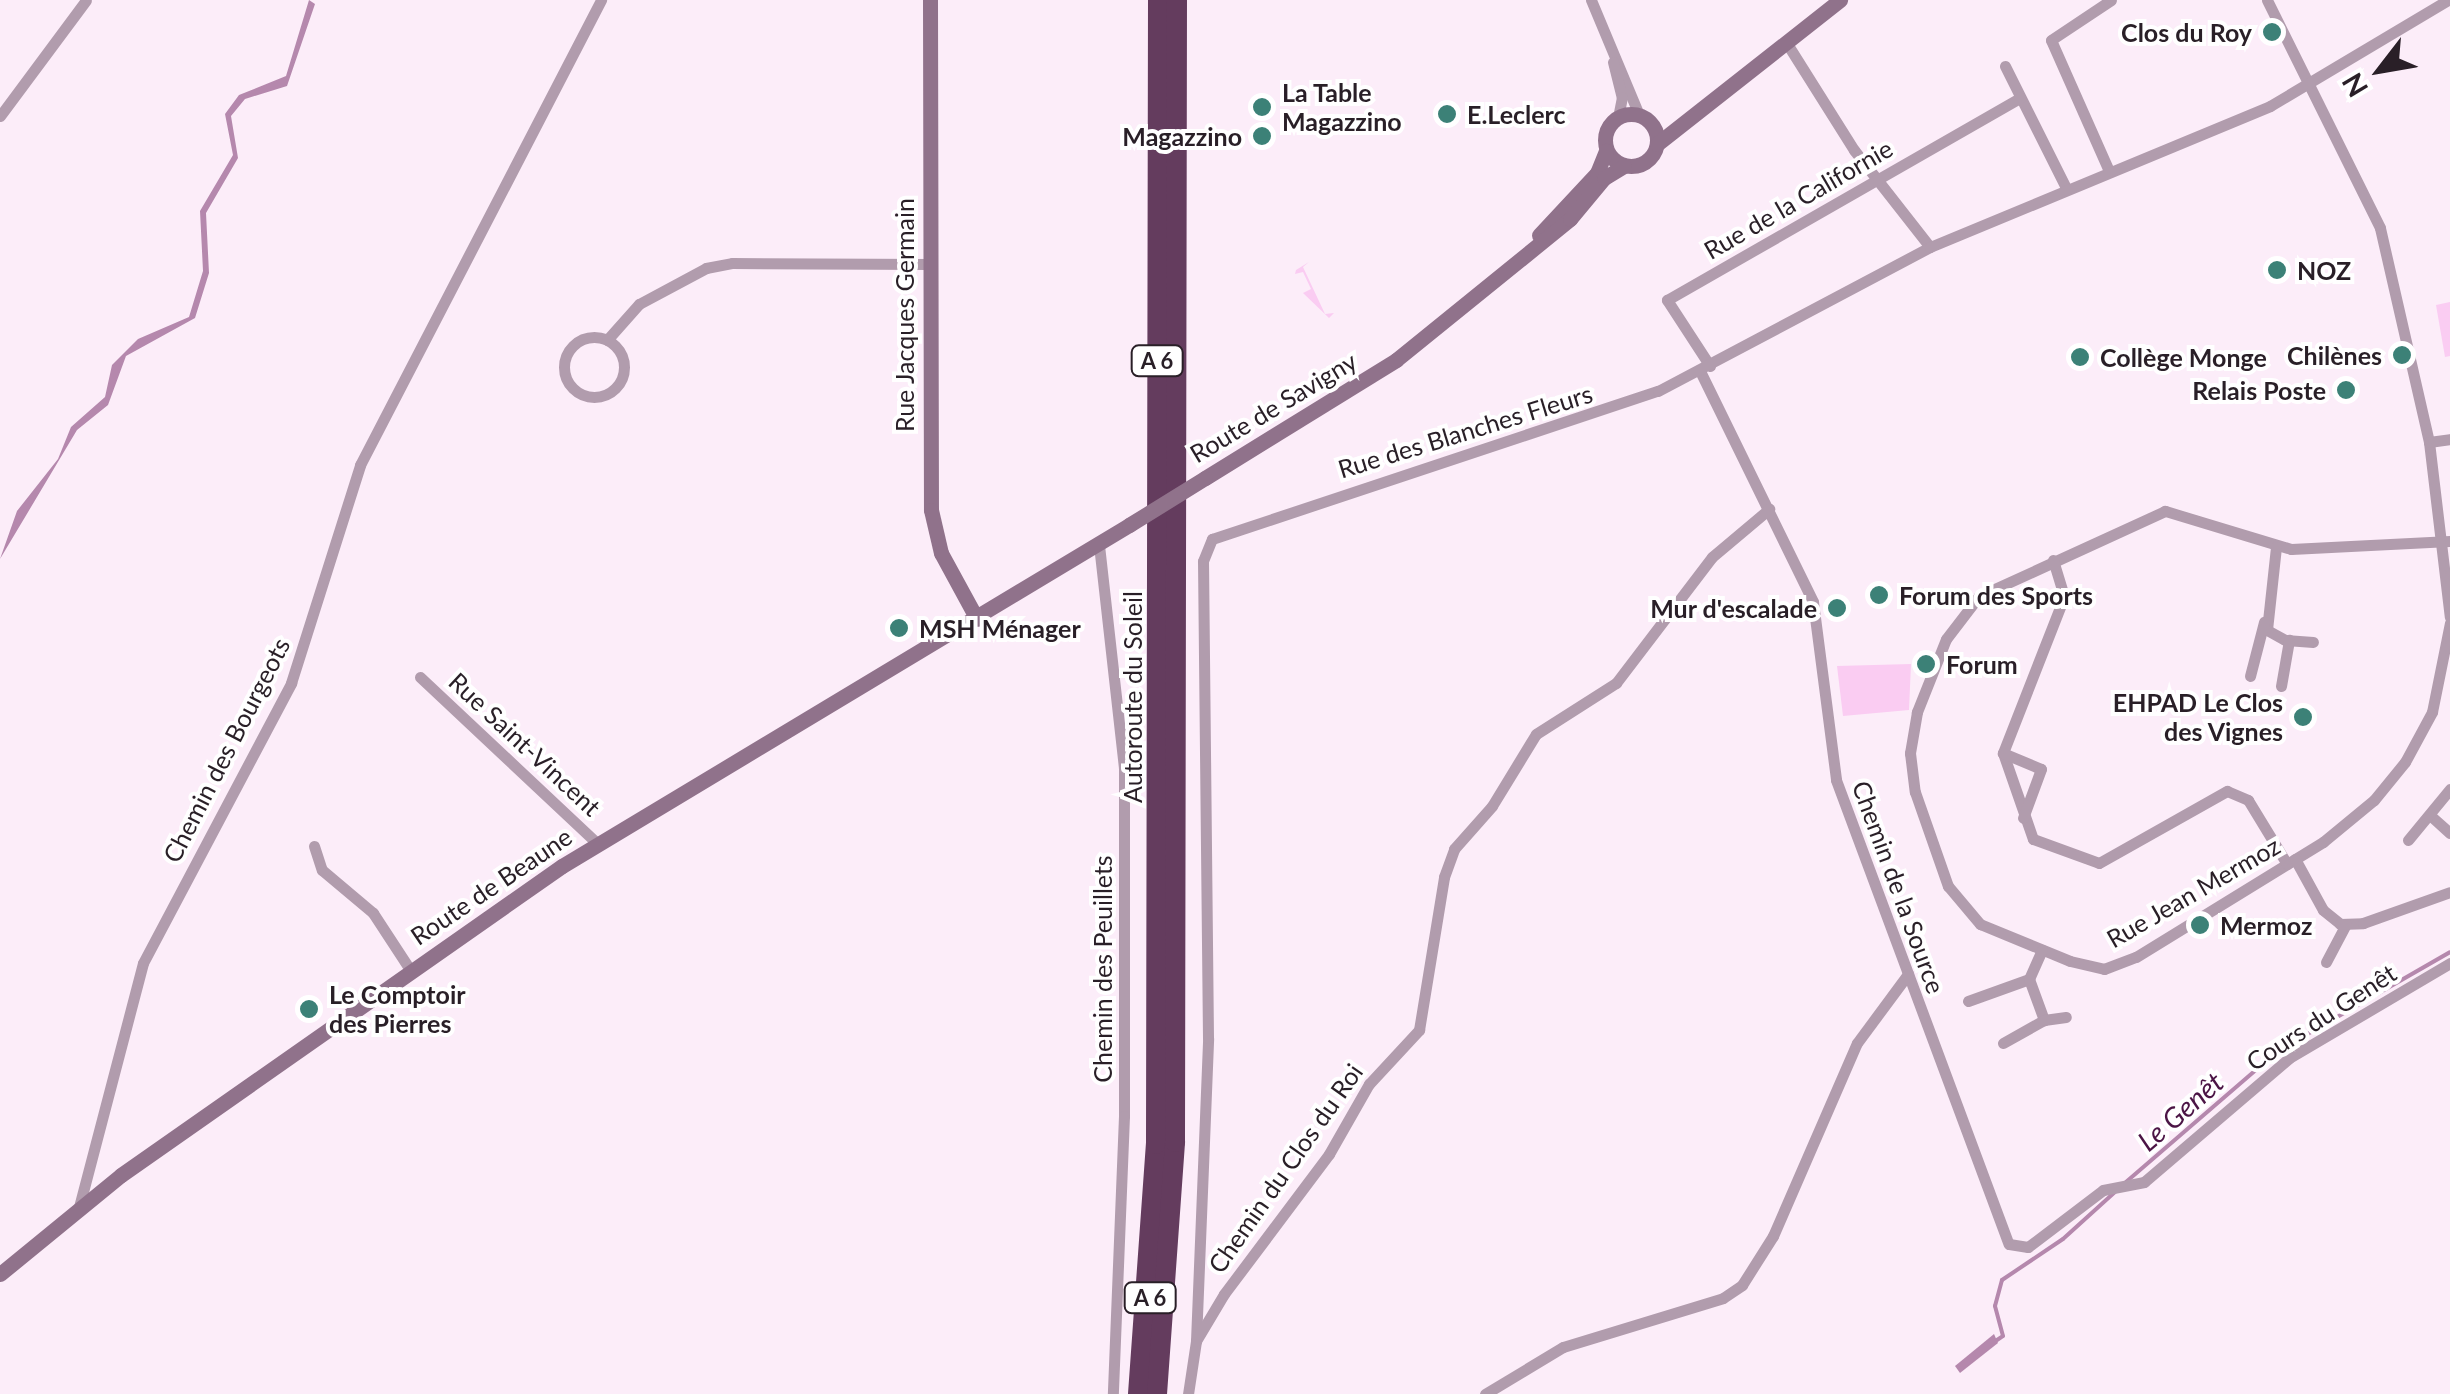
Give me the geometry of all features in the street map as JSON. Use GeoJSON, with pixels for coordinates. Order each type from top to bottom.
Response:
{"type":"FeatureCollection","features":[{"type":"Feature","properties":{"kind":"highway","name":"Autoroute du Soleil"},"geometry":{"type":"LineString","coordinates":[[1138,1394],[1156,1144],[1158,0]]}},
{"type":"Feature","properties":{"kind":"highway","name":"Autoroute du Soleil"},"geometry":{"type":"LineString","coordinates":[[1157,1394],[1175,1142],[1177,0]]}},
{"type":"Feature","properties":{"kind":"main road","name":"Rue Jacques Germain"},"geometry":{"type":"LineString","coordinates":[[930,0],[932,522],[977,619]]}},
{"type":"Feature","properties":{"kind":"main road"},"geometry":{"type":"LineString","coordinates":[[1687,118],[1618,116],[1606,131],[1606,150],[1624,166],[1647,161],[1656,144],[1687,118],[1840,0]]}},
{"type":"Feature","properties":{"kind":"main road"},"geometry":{"type":"LineString","coordinates":[[1645,118],[1656,144]]}},
{"type":"Feature","properties":{"kind":"main road","name":"Route de Savigny"},"geometry":{"type":"LineString","coordinates":[[1582,205],[1606,150]]}},
{"type":"Feature","properties":{"kind":"main road","name":"Route de Savigny"},"geometry":{"type":"LineString","coordinates":[[1040,581],[1385,368],[1582,205],[1604,178],[1624,166]]}},
{"type":"Feature","properties":{"kind":"main road","name":"Route de Beaune"},"geometry":{"type":"LineString","coordinates":[[0,1274],[79,1207],[411,970],[598,844],[1040,581]]}},
{"type":"Feature","properties":{"kind":"street"},"geometry":{"type":"LineString","coordinates":[[0,116],[86,0]]}},
{"type":"Feature","properties":{"kind":"street","name":"Chemin des Bourgeots"},"geometry":{"type":"LineString","coordinates":[[79,1207],[143,963],[291,683],[360,464],[600,0]]}},
{"type":"Feature","properties":{"kind":"street"},"geometry":{"type":"LineString","coordinates":[[1590,0],[1645,118]]}},
{"type":"Feature","properties":{"kind":"street"},"geometry":{"type":"LineString","coordinates":[[2109,171],[2052,40],[2111,0]]}},
{"type":"Feature","properties":{"kind":"street","name":"Rue Jean Mermoz"},"geometry":{"type":"LineString","coordinates":[[2053,560],[1979,596],[1961,614],[1906,730],[1915,792],[1956,899],[1980,924],[2087,966],[2121,964],[2344,827],[2390,782],[2420,738],[2445,689],[2450,620],[2446,541],[2429,442],[2380,228],[2311,82],[2266,0]]}},
{"type":"Feature","properties":{"kind":"street","name":"Rue des Blanches Fleurs"},"geometry":{"type":"LineString","coordinates":[[1196,1341],[1208,1038],[1205,548],[1231,528],[1518,441],[1705,368],[1930,248],[2066,188],[2248,116],[2448,0]]}},
{"type":"Feature","properties":{"kind":"street"},"geometry":{"type":"LineString","coordinates":[[1786,42],[1877,179],[1930,248]]}},
{"type":"Feature","properties":{"kind":"street"},"geometry":{"type":"LineString","coordinates":[[1610,43],[1622,98],[1618,116]]}},
{"type":"Feature","properties":{"kind":"street"},"geometry":{"type":"LineString","coordinates":[[2005,66],[2066,188]]}},
{"type":"Feature","properties":{"kind":"street","name":"Rue de la Californie"},"geometry":{"type":"LineString","coordinates":[[1705,368],[1666,300],[2020,98]]}},
{"type":"Feature","properties":{"kind":"street"},"geometry":{"type":"LineString","coordinates":[[607,340],[639,304],[706,268],[929,264]]}},
{"type":"Feature","properties":{"kind":"street"},"geometry":{"type":"LineString","coordinates":[[586,338],[607,340],[622,356],[622,378],[602,396],[580,394],[566,378],[568,350],[586,338]]}},
{"type":"Feature","properties":{"kind":"street","name":"Chemin de la Source"},"geometry":{"type":"LineString","coordinates":[[1705,368],[1814,602],[1836,736],[1836,780],[1998,1224],[2014,1247]]}},
{"type":"Feature","properties":{"kind":"street"},"geometry":{"type":"LineString","coordinates":[[2429,442],[2450,439]]}},
{"type":"Feature","properties":{"kind":"street","name":"Chemin du Clos du Roi"},"geometry":{"type":"LineString","coordinates":[[1188,1394],[1196,1341],[1240,1269],[1329,1154],[1369,1084],[1419,1030],[1444,876],[1454,849],[1492,806],[1536,734],[1616,683],[1712,557],[1768,509]]}},
{"type":"Feature","properties":{"kind":"street"},"geometry":{"type":"LineString","coordinates":[[2446,541],[2276,547],[2165,510],[2053,560],[2064,597],[2004,753],[2022,818],[2040,845],[2099,863],[2216,794],[2236,793],[2248,800],[2328,917],[2346,924],[2450,892]]}},
{"type":"Feature","properties":{"kind":"street","name":"Chemin des Peuillets"},"geometry":{"type":"LineString","coordinates":[[1099,544],[1110,608],[1125,825],[1124,1116],[1113,1394]]}},
{"type":"Feature","properties":{"kind":"street"},"geometry":{"type":"LineString","coordinates":[[2250,676],[2264,622],[2276,547]]}},
{"type":"Feature","properties":{"kind":"street"},"geometry":{"type":"LineString","coordinates":[[2264,622],[2289,640],[2313,642]]}},
{"type":"Feature","properties":{"kind":"street"},"geometry":{"type":"LineString","coordinates":[[2281,686],[2289,640]]}},
{"type":"Feature","properties":{"kind":"street","name":"Rue Saint-Vincent"},"geometry":{"type":"LineString","coordinates":[[420,677],[598,844]]}},
{"type":"Feature","properties":{"kind":"street"},"geometry":{"type":"LineString","coordinates":[[2004,753],[2042,769],[2022,818]]}},
{"type":"Feature","properties":{"kind":"street"},"geometry":{"type":"LineString","coordinates":[[2408,840],[2432,817],[2450,790]]}},
{"type":"Feature","properties":{"kind":"street"},"geometry":{"type":"LineString","coordinates":[[2432,817],[2450,832]]}},
{"type":"Feature","properties":{"kind":"street"},"geometry":{"type":"LineString","coordinates":[[314,846],[322,870],[373,914],[411,970]]}},
{"type":"Feature","properties":{"kind":"street"},"geometry":{"type":"LineString","coordinates":[[2326,962],[2346,924]]}},
{"type":"Feature","properties":{"kind":"street"},"geometry":{"type":"LineString","coordinates":[[2042,950],[2029,979],[2044,1020]]}},
{"type":"Feature","properties":{"kind":"street","name":"Cours du Genêt"},"geometry":{"type":"LineString","coordinates":[[2014,1247],[2036,1243],[2121,1186],[2144,1182],[2289,1058],[2450,963]]}},
{"type":"Feature","properties":{"kind":"street"},"geometry":{"type":"LineString","coordinates":[[1485,1394],[1563,1347],[1723,1298],[1742,1285],[1773,1236],[1857,1044],[1908,974]]}},
{"type":"Feature","properties":{"kind":"street"},"geometry":{"type":"LineString","coordinates":[[1968,1002],[2029,979]]}},
{"type":"Feature","properties":{"kind":"street"},"geometry":{"type":"LineString","coordinates":[[2003,1043],[2044,1020],[2066,1017]]}},
{"type":"Feature","properties":{"kind":"shaded area"},"geometry":{"type":"Polygon","coordinates":[[[309,0],[315,4],[287,86],[245,99],[231,116],[238,158],[206,213],[209,273],[195,318],[126,356],[108,405],[77,430],[0,559],[17,511],[58,459],[71,427],[105,397],[112,365],[138,339],[189,317],[203,271],[200,211],[233,155],[225,114],[239,95],[286,76],[309,0]]]}},
{"type":"Feature","properties":{"kind":"shaded area"},"geometry":{"type":"Polygon","coordinates":[[[1309,262],[1303,267],[1325,314],[1334,313],[1329,318],[1303,293],[1311,289],[1303,272],[1295,274],[1296,270],[1309,262]]]}},
{"type":"Feature","properties":{"kind":"shaded area"},"geometry":{"type":"Polygon","coordinates":[[[2450,302],[2450,356],[2445,357],[2436,305],[2450,302]]]}},
{"type":"Feature","properties":{"kind":"shaded area"},"geometry":{"type":"Polygon","coordinates":[[[1911,664],[1909,710],[1843,716],[1837,666],[1911,664]]]}},
{"type":"Feature","properties":{"kind":"shaded area"},"geometry":{"type":"Polygon","coordinates":[[[1994,1334],[1998,1343],[1960,1373],[1955,1366],[1994,1334]]]}},
{"type":"Feature","properties":{"kind":"waterway","name":"Le Genêt"},"geometry":{"type":"LineString","coordinates":[[2126,1182],[2278,1051],[2450,952]]}},
{"type":"Feature","properties":{"kind":"waterway","name":"Le Genêt"},"geometry":{"type":"LineString","coordinates":[[1997,1340],[2003,1336],[1995,1306],[2002,1280],[2063,1239],[2115,1192]]}},
{"type":"Feature","properties":{"kind":"place","name":"Clos du Roy"},"geometry":{"type":"Point","coordinates":[2272,32]}},
{"type":"Feature","properties":{"kind":"place","name":"La Table Magazzino"},"geometry":{"type":"Point","coordinates":[1262,107]}},
{"type":"Feature","properties":{"kind":"place","name":"E.Leclerc"},"geometry":{"type":"Point","coordinates":[1447,114]}},
{"type":"Feature","properties":{"kind":"place","name":"Magazzino"},"geometry":{"type":"Point","coordinates":[1262,136]}},
{"type":"Feature","properties":{"kind":"place","name":"NOZ"},"geometry":{"type":"Point","coordinates":[2277,270]}},
{"type":"Feature","properties":{"kind":"place","name":"Chilènes"},"geometry":{"type":"Point","coordinates":[2402,355]}},
{"type":"Feature","properties":{"kind":"place","name":"Collège Monge"},"geometry":{"type":"Point","coordinates":[2080,357]}},
{"type":"Feature","properties":{"kind":"place","name":"Relais Poste"},"geometry":{"type":"Point","coordinates":[2346,390]}},
{"type":"Feature","properties":{"kind":"place","name":"Forum des Sports"},"geometry":{"type":"Point","coordinates":[1879,595]}},
{"type":"Feature","properties":{"kind":"place","name":"Mur d'escalade"},"geometry":{"type":"Point","coordinates":[1837,608]}},
{"type":"Feature","properties":{"kind":"place","name":"MSH Ménager"},"geometry":{"type":"Point","coordinates":[899,628]}},
{"type":"Feature","properties":{"kind":"place","name":"Forum"},"geometry":{"type":"Point","coordinates":[1926,664]}},
{"type":"Feature","properties":{"kind":"place","name":"EHPAD Le Clos des Vignes"},"geometry":{"type":"Point","coordinates":[2303,717]}},
{"type":"Feature","properties":{"kind":"place","name":"Mermoz"},"geometry":{"type":"Point","coordinates":[2200,925]}},
{"type":"Feature","properties":{"kind":"place","name":"Le Comptoir des Pierres"},"geometry":{"type":"Point","coordinates":[309,1009]}}]}
